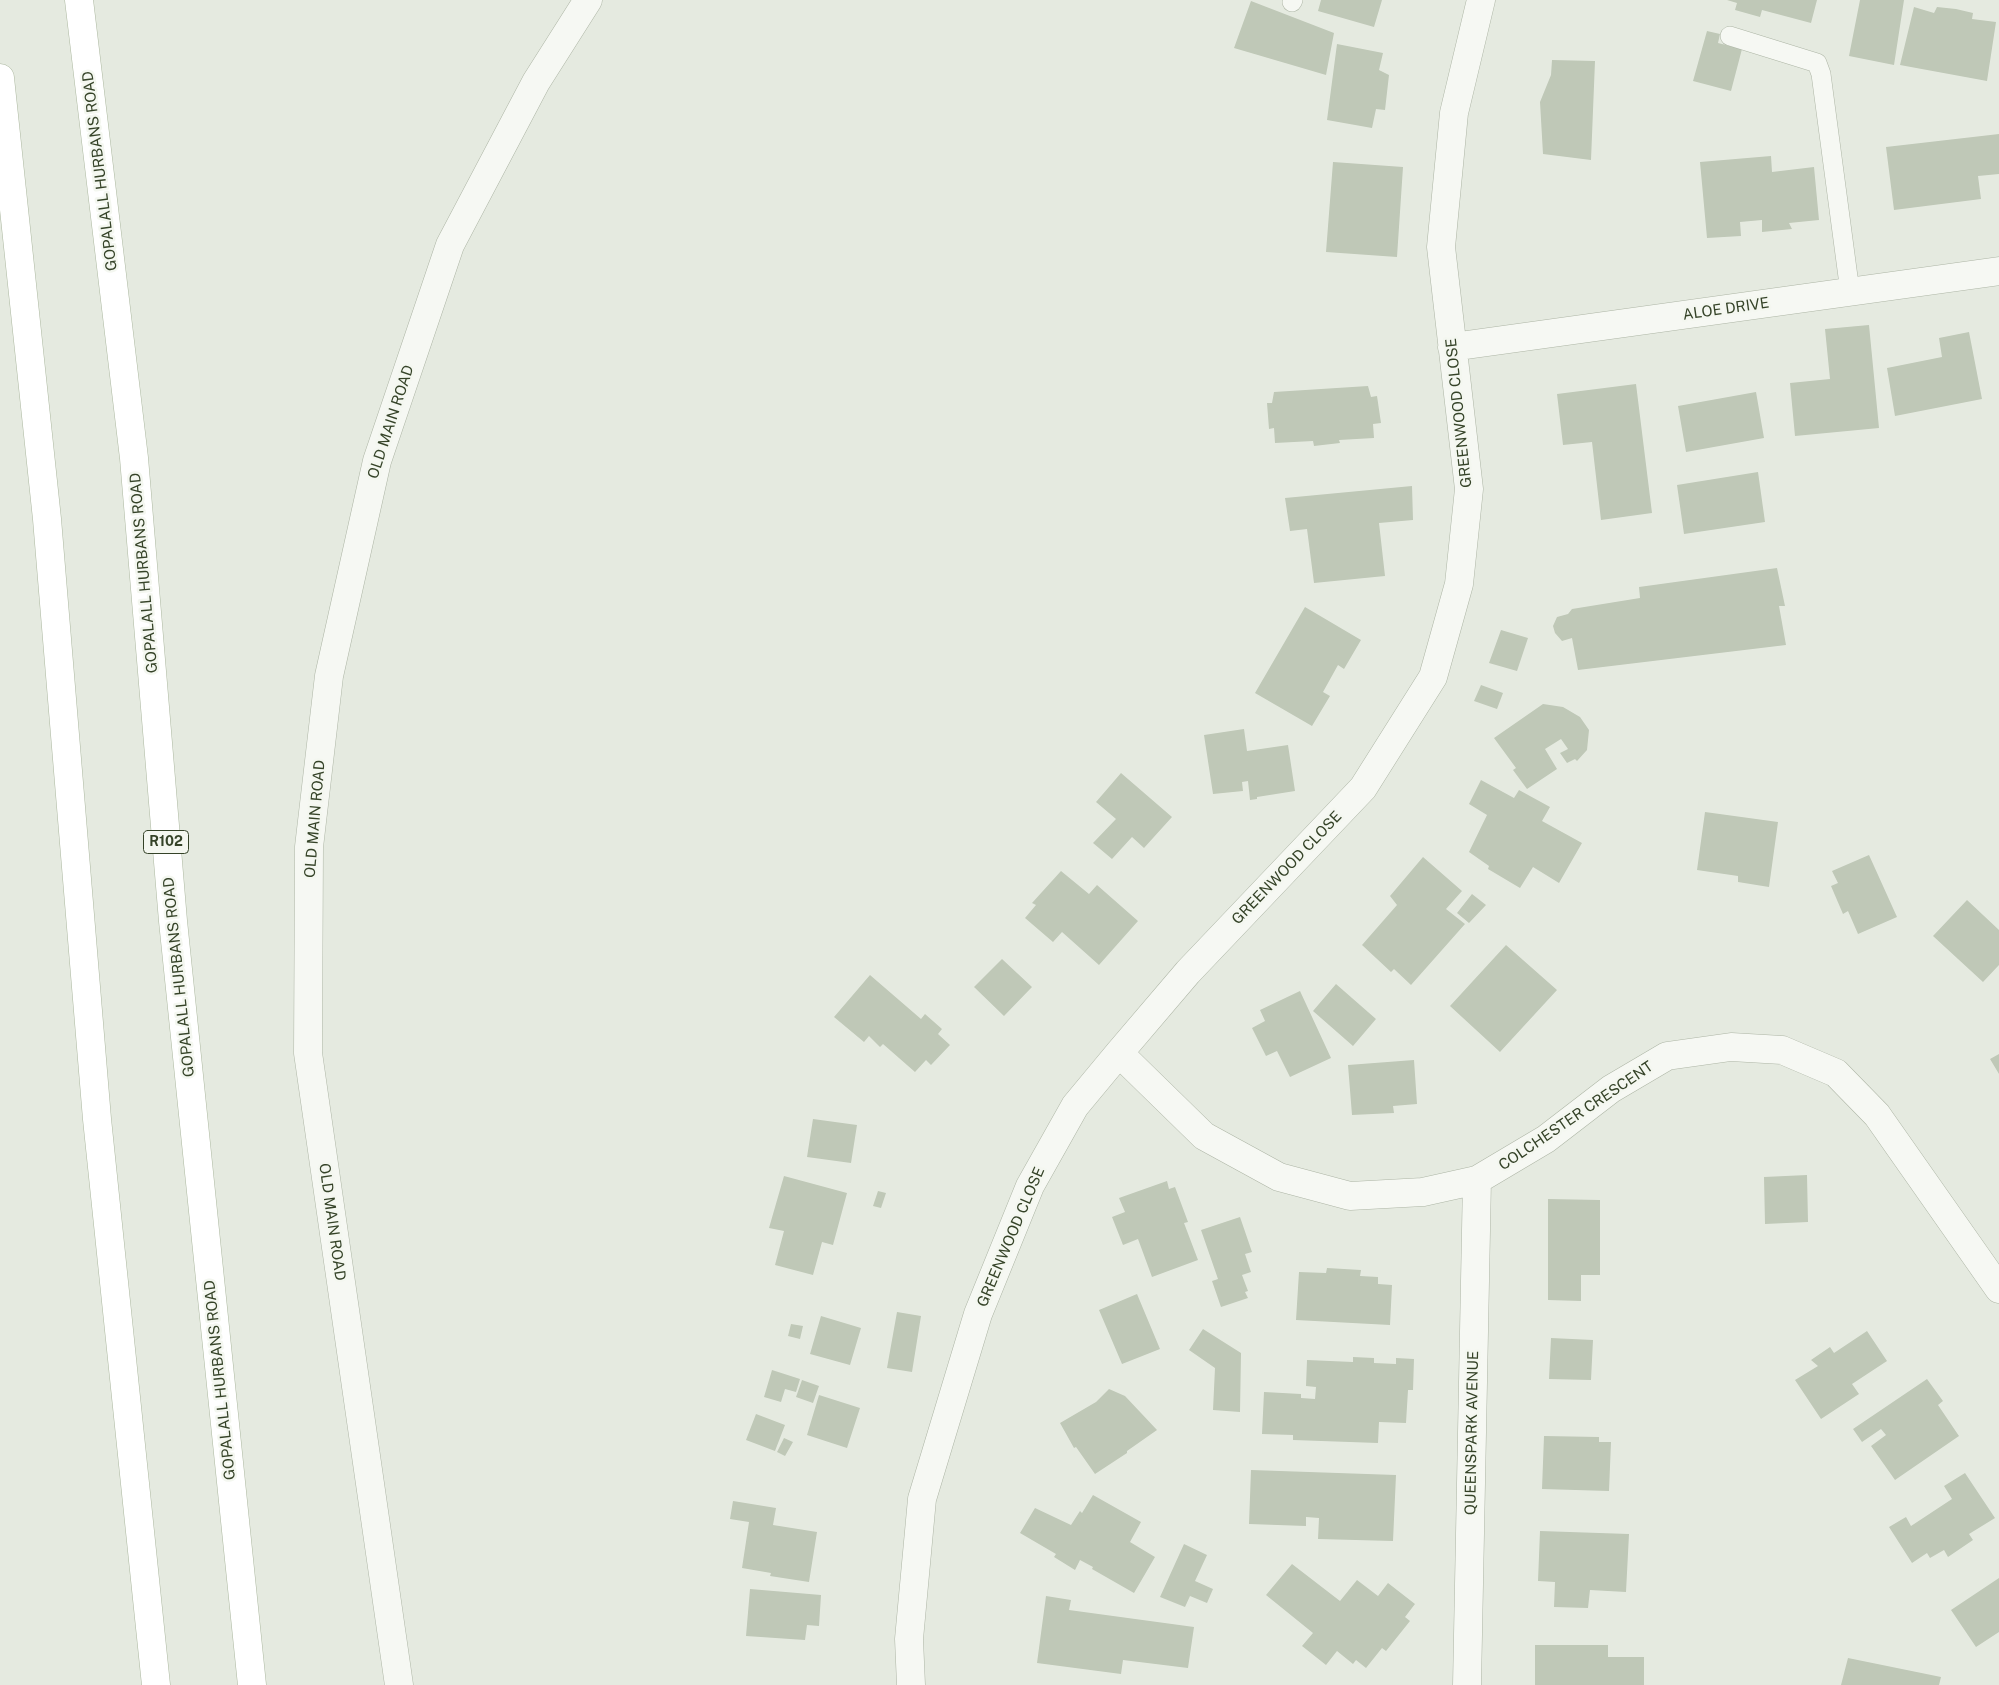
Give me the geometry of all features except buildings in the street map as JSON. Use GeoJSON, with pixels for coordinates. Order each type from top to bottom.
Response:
{"type":"FeatureCollection","features":[{"type":"Feature","properties":{"kind":"main road","name":"GOPALALL HURBANS ROAD"},"geometry":{"type":"LineString","coordinates":[[79,0],[134,458],[173,921],[252,1685]]}},
{"type":"Feature","properties":{"kind":"main road"},"geometry":{"type":"LineString","coordinates":[[0,78],[47,519],[97,1119],[156,1685]]}},
{"type":"Feature","properties":{"kind":"street","name":"OLD MAIN ROAD"},"geometry":{"type":"LineString","coordinates":[[399,1685],[308,1053],[309,847],[329,676],[377,461],[450,245],[536,82],[588,0]]}},
{"type":"Feature","properties":{"kind":"street","name":"GREENWOOD CLOSE"},"geometry":{"type":"LineString","coordinates":[[912,1685],[909,1639],[922,1500],[978,1314],[1030,1186],[1075,1106],[1119,1053],[1188,972],[1363,788],[1433,676],[1459,584],[1469,489],[1441,247],[1454,114],[1481,0]]}},
{"type":"Feature","properties":{"kind":"street","name":"ALOE DRIVE"},"geometry":{"type":"LineString","coordinates":[[1452,347],[1999,271]]}},
{"type":"Feature","properties":{"kind":"street","name":"COLCHESTER CRESCENT"},"geometry":{"type":"LineString","coordinates":[[1119,1053],[1204,1136],[1279,1177],[1350,1196],[1423,1192],[1477,1180],[1546,1139],[1611,1089],[1667,1056],[1731,1047],[1782,1050],[1836,1073],[1877,1115],[1999,1289]]}},
{"type":"Feature","properties":{"kind":"street","name":"QUEENSPARK AVENUE"},"geometry":{"type":"LineString","coordinates":[[1467,1685],[1477,1180]]}},
{"type":"Feature","properties":{"kind":"lane"},"geometry":{"type":"LineString","coordinates":[[1730,36],[1817,63],[1819,67],[1850,292]]}}]}
